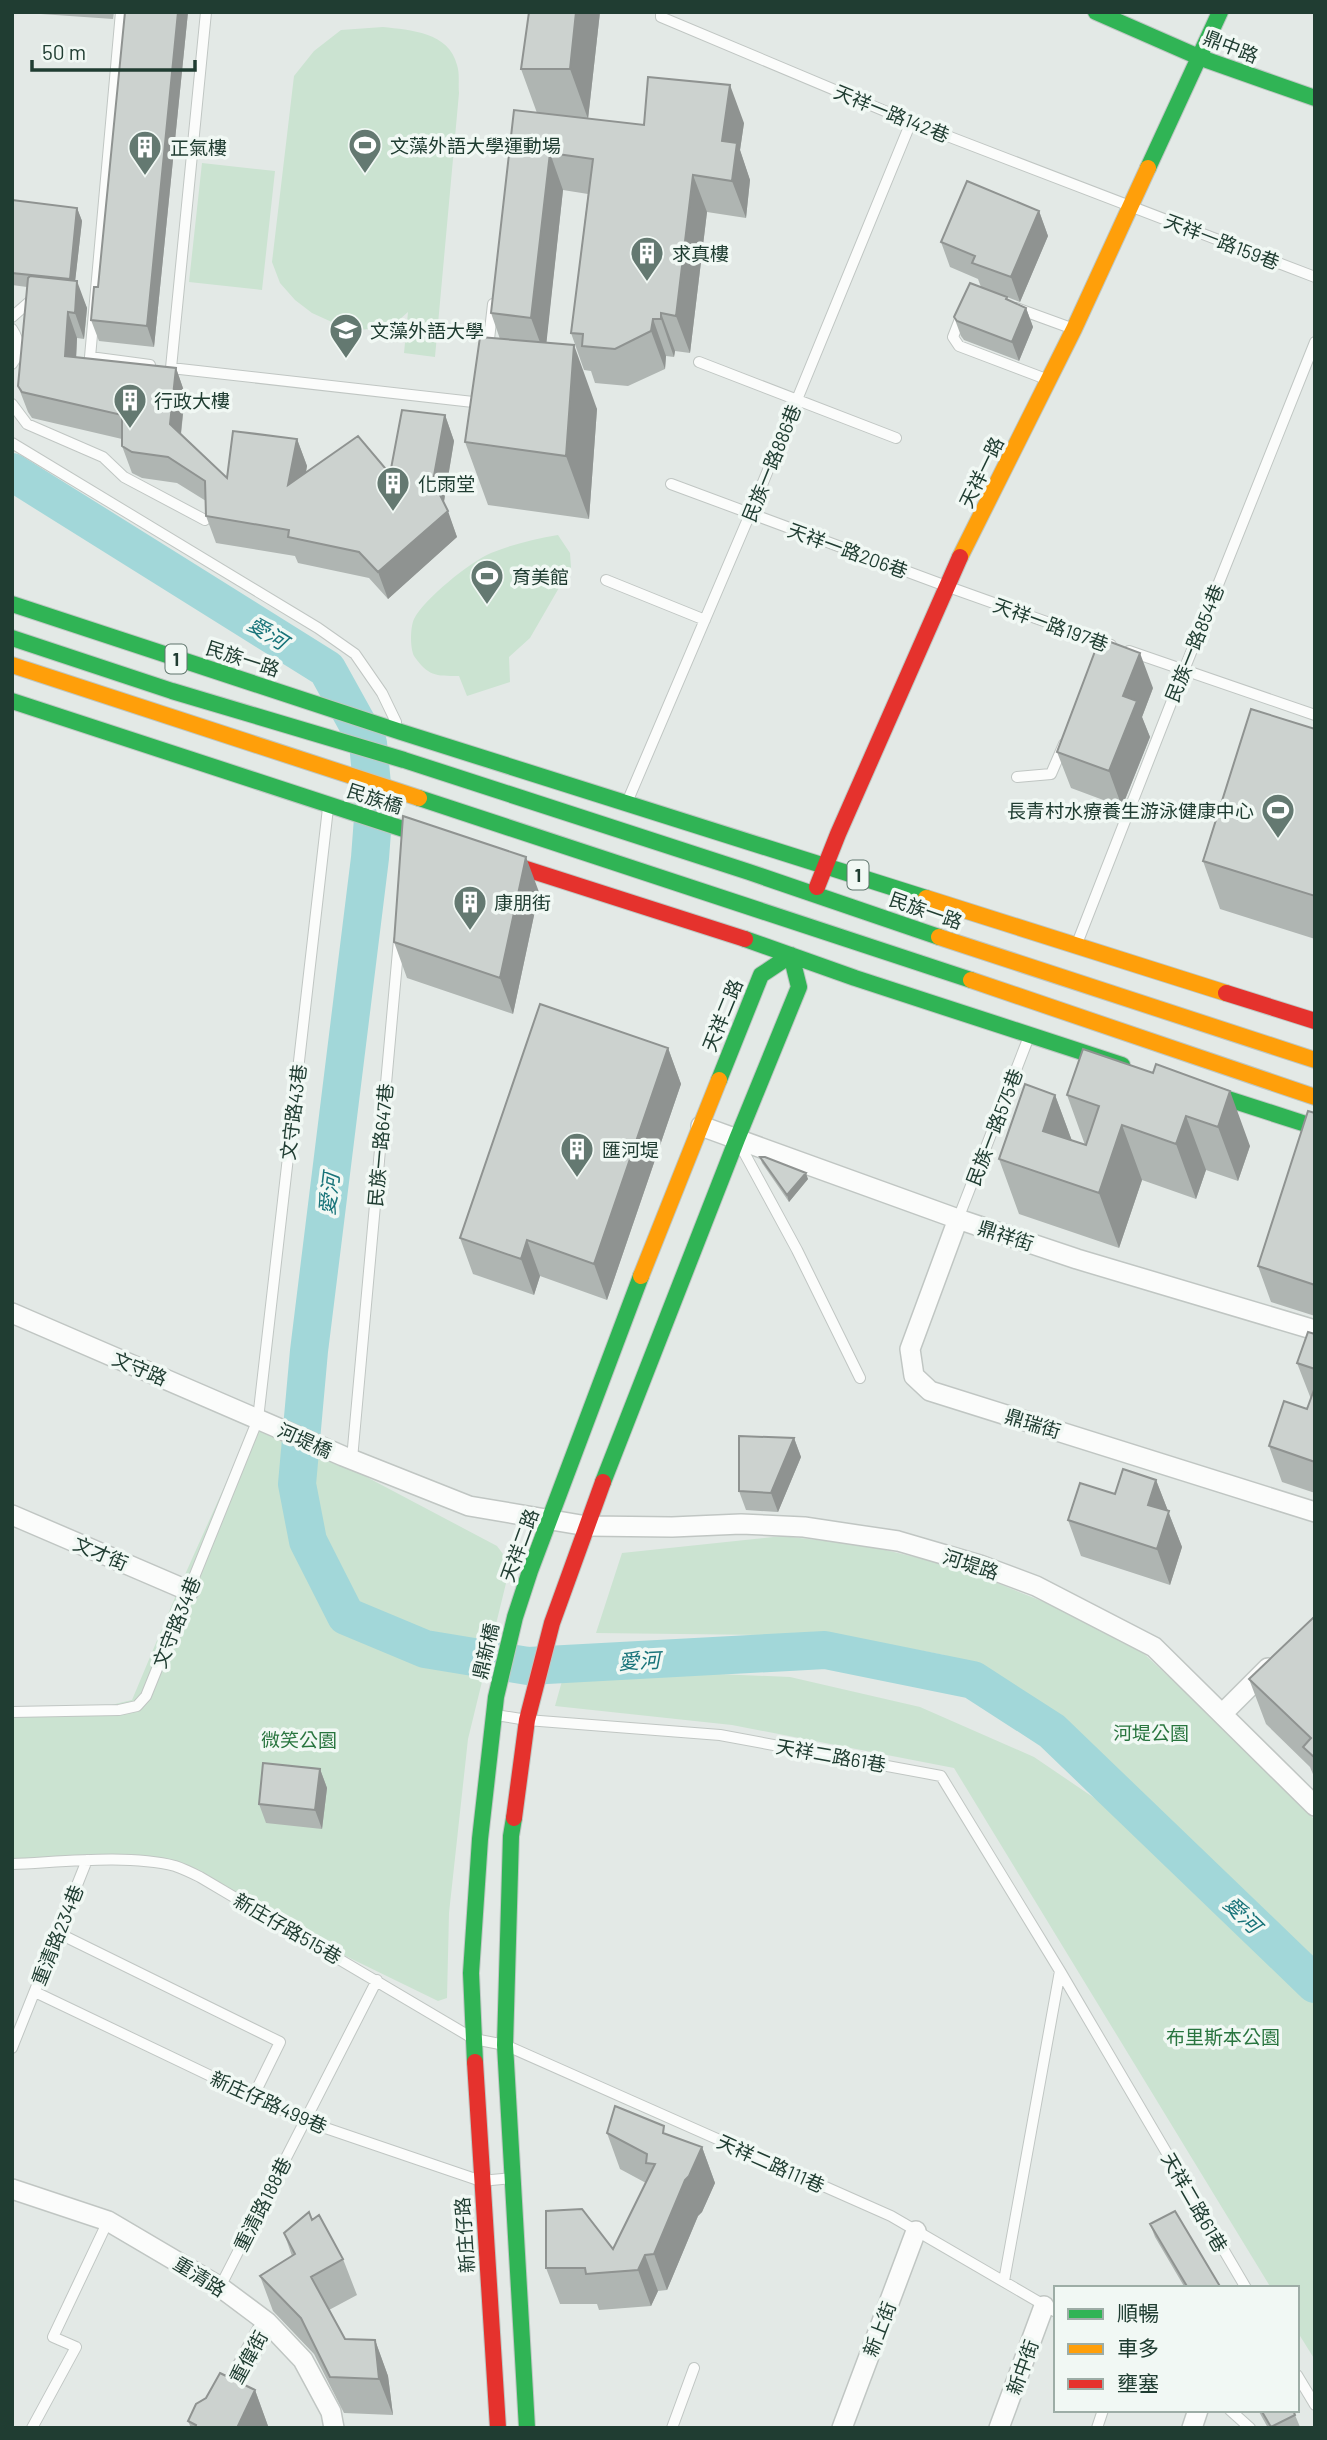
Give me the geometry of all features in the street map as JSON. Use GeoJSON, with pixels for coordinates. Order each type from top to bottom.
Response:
{"type":"FeatureCollection","features":[{"type":"Feature","properties":{"kind":"main road","name":"鼎中路"},"geometry":{"type":"LineString","coordinates":[[1096,12],[1201,58],[1315,98]]}},
{"type":"Feature","properties":{"kind":"main road","name":"天祥一路"},"geometry":{"type":"LineString","coordinates":[[790,955],[946,586],[1050,380],[1220,12]]}},
{"type":"Feature","properties":{"kind":"main road","name":"民族一路"},"geometry":{"type":"LineString","coordinates":[[12,604],[401,732],[1315,1021]]}},
{"type":"Feature","properties":{"kind":"main road","name":"民族一路"},"geometry":{"type":"LineString","coordinates":[[12,638],[815,893],[1057,977],[1315,1060]]}},
{"type":"Feature","properties":{"kind":"main road","name":"民族橋"},"geometry":{"type":"LineString","coordinates":[[12,665],[411,794],[435,821],[408,838],[328,805]]}},
{"type":"Feature","properties":{"kind":"main road"},"geometry":{"type":"LineString","coordinates":[[12,701],[328,805]]}},
{"type":"Feature","properties":{"kind":"main road"},"geometry":{"type":"LineString","coordinates":[[435,821],[464,849],[1133,1069]]}},
{"type":"Feature","properties":{"kind":"main road"},"geometry":{"type":"LineString","coordinates":[[435,821],[803,923],[1315,1097]]}},
{"type":"Feature","properties":{"kind":"main road"},"geometry":{"type":"LineString","coordinates":[[527,2428],[505,2045],[511,1836],[527,1720],[552,1623],[587,1526],[799,987],[790,955]]}},
{"type":"Feature","properties":{"kind":"main road","name":"天祥二路"},"geometry":{"type":"LineString","coordinates":[[515,1618],[632,1300],[761,975],[790,955]]}},
{"type":"Feature","properties":{"kind":"main road"},"geometry":{"type":"LineString","coordinates":[[1172,1082],[1315,1127]]}},
{"type":"Feature","properties":{"kind":"main road","name":"鼎新橋"},"geometry":{"type":"LineString","coordinates":[[493,1715],[515,1618]]}},
{"type":"Feature","properties":{"kind":"main road"},"geometry":{"type":"LineString","coordinates":[[474,2039],[471,1973],[480,1839],[493,1715]]}},
{"type":"Feature","properties":{"kind":"main road","name":"新庄仔路"},"geometry":{"type":"LineString","coordinates":[[474,2039],[498,2428]]}},
{"type":"Feature","properties":{"kind":"street","name":"鼎祥街"},"geometry":{"type":"LineString","coordinates":[[701,1126],[1077,1259],[1315,1330]]}},
{"type":"Feature","properties":{"kind":"street","name":"鼎瑞街"},"geometry":{"type":"LineString","coordinates":[[958,1219],[910,1349],[914,1376],[930,1391],[1315,1512]]}},
{"type":"Feature","properties":{"kind":"street","name":"文守路"},"geometry":{"type":"LineString","coordinates":[[12,1313],[262,1421]]}},
{"type":"Feature","properties":{"kind":"street","name":"河堤橋"},"geometry":{"type":"LineString","coordinates":[[262,1421],[347,1458]]}},
{"type":"Feature","properties":{"kind":"street"},"geometry":{"type":"LineString","coordinates":[[347,1458],[469,1506],[550,1521]]}},
{"type":"Feature","properties":{"kind":"street","name":"文才街"},"geometry":{"type":"LineString","coordinates":[[12,1515],[189,1591]]}},
{"type":"Feature","properties":{"kind":"street","name":"河堤路"},"geometry":{"type":"LineString","coordinates":[[550,1521],[587,1526],[673,1527],[741,1524],[804,1527],[898,1541],[981,1565],[1036,1586],[1154,1647],[1315,1806]]}},
{"type":"Feature","properties":{"kind":"street"},"geometry":{"type":"LineString","coordinates":[[1222,1714],[1278,1659]]}},
{"type":"Feature","properties":{"kind":"street","name":"重清路"},"geometry":{"type":"LineString","coordinates":[[12,2189],[108,2221],[220,2287],[267,2322],[303,2360],[331,2412],[334,2428]]}},
{"type":"Feature","properties":{"kind":"street","name":"新上街"},"geometry":{"type":"LineString","coordinates":[[842,2428],[916,2231]]}},
{"type":"Feature","properties":{"kind":"street","name":"新中街"},"geometry":{"type":"LineString","coordinates":[[999,2428],[1050,2309]]}},
{"type":"Feature","properties":{"kind":"street","name":"重偉街"},"geometry":{"type":"LineString","coordinates":[[209,2428],[267,2322]]}},
{"type":"Feature","properties":{"kind":"lane"},"geometry":{"type":"LineString","coordinates":[[121,12],[90,358],[482,403],[483,390]]}},
{"type":"Feature","properties":{"kind":"lane"},"geometry":{"type":"LineString","coordinates":[[172,368],[206,12]]}},
{"type":"Feature","properties":{"kind":"lane","name":"天祥一路142巷"},"geometry":{"type":"LineString","coordinates":[[662,12],[661,17],[911,122],[1130,206]]}},
{"type":"Feature","properties":{"kind":"lane","name":"民族一路886巷"},"geometry":{"type":"LineString","coordinates":[[626,803],[750,514],[911,122]]}},
{"type":"Feature","properties":{"kind":"lane","name":"天祥一路159巷"},"geometry":{"type":"LineString","coordinates":[[1130,206],[1315,277]]}},
{"type":"Feature","properties":{"kind":"lane"},"geometry":{"type":"LineString","coordinates":[[12,317],[37,295],[49,296]]}},
{"type":"Feature","properties":{"kind":"lane"},"geometry":{"type":"LineString","coordinates":[[486,363],[494,295]]}},
{"type":"Feature","properties":{"kind":"lane"},"geometry":{"type":"LineString","coordinates":[[83,300],[95,301]]}},
{"type":"Feature","properties":{"kind":"lane"},"geometry":{"type":"LineString","coordinates":[[1010,306],[1074,329]]}},
{"type":"Feature","properties":{"kind":"lane"},"geometry":{"type":"LineString","coordinates":[[965,308],[953,337],[960,346],[1050,380]]}},
{"type":"Feature","properties":{"kind":"lane"},"geometry":{"type":"LineString","coordinates":[[12,329],[19,344],[19,352],[12,364]]}},
{"type":"Feature","properties":{"kind":"lane","name":"民族一路854巷"},"geometry":{"type":"LineString","coordinates":[[1077,945],[1315,342]]}},
{"type":"Feature","properties":{"kind":"lane"},"geometry":{"type":"LineString","coordinates":[[699,362],[896,438]]}},
{"type":"Feature","properties":{"kind":"lane"},"geometry":{"type":"LineString","coordinates":[[12,404],[27,424],[103,457],[124,477],[205,520]]}},
{"type":"Feature","properties":{"kind":"lane"},"geometry":{"type":"LineString","coordinates":[[12,443],[318,628],[355,654],[382,693],[401,732]]}},
{"type":"Feature","properties":{"kind":"lane","name":"天祥一路206巷"},"geometry":{"type":"LineString","coordinates":[[671,484],[946,586]]}},
{"type":"Feature","properties":{"kind":"lane"},"geometry":{"type":"LineString","coordinates":[[606,580],[705,620]]}},
{"type":"Feature","properties":{"kind":"lane","name":"天祥一路197巷"},"geometry":{"type":"LineString","coordinates":[[946,586],[1315,715]]}},
{"type":"Feature","properties":{"kind":"lane"},"geometry":{"type":"LineString","coordinates":[[1104,656],[1109,644]]}},
{"type":"Feature","properties":{"kind":"lane"},"geometry":{"type":"LineString","coordinates":[[1017,777],[1051,774],[1067,739]]}},
{"type":"Feature","properties":{"kind":"lane","name":"文守路43巷"},"geometry":{"type":"LineString","coordinates":[[262,1421],[328,805]]}},
{"type":"Feature","properties":{"kind":"lane","name":"民族一路647巷"},"geometry":{"type":"LineString","coordinates":[[347,1458],[400,927]]}},
{"type":"Feature","properties":{"kind":"lane","name":"民族一路575巷"},"geometry":{"type":"LineString","coordinates":[[958,1219],[1030,1035]]}},
{"type":"Feature","properties":{"kind":"lane"},"geometry":{"type":"LineString","coordinates":[[737,1139],[797,1250],[860,1378]]}},
{"type":"Feature","properties":{"kind":"lane","name":"文守路34巷"},"geometry":{"type":"LineString","coordinates":[[12,1712],[119,1710],[137,1706],[146,1696],[262,1421]]}},
{"type":"Feature","properties":{"kind":"lane","name":"天祥二路61巷"},"geometry":{"type":"LineString","coordinates":[[493,1715],[720,1735],[941,1776],[1060,1970],[1245,2286]]}},
{"type":"Feature","properties":{"kind":"lane","name":"新庄仔路515巷"},"geometry":{"type":"LineString","coordinates":[[12,1864],[87,1860],[139,1861],[176,1866],[200,1877],[474,2039]]}},
{"type":"Feature","properties":{"kind":"lane","name":"重清路234巷"},"geometry":{"type":"LineString","coordinates":[[12,2048],[87,1860]]}},
{"type":"Feature","properties":{"kind":"lane"},"geometry":{"type":"LineString","coordinates":[[58,1933],[280,2042],[253,2096]]}},
{"type":"Feature","properties":{"kind":"lane"},"geometry":{"type":"LineString","coordinates":[[1004,2281],[1060,1970]]}},
{"type":"Feature","properties":{"kind":"lane","name":"重清路188巷"},"geometry":{"type":"LineString","coordinates":[[220,2287],[377,1980]]}},
{"type":"Feature","properties":{"kind":"lane","name":"新庄仔路499巷"},"geometry":{"type":"LineString","coordinates":[[34,1992],[305,2121],[481,2181],[512,2178]]}},
{"type":"Feature","properties":{"kind":"lane","name":"天祥二路111巷"},"geometry":{"type":"LineString","coordinates":[[474,2039],[505,2045],[891,2216],[1050,2309]]}},
{"type":"Feature","properties":{"kind":"lane"},"geometry":{"type":"LineString","coordinates":[[32,2428],[76,2347],[53,2337],[108,2221]]}},
{"type":"Feature","properties":{"kind":"lane"},"geometry":{"type":"LineString","coordinates":[[672,2428],[694,2368]]}},
{"type":"Feature","properties":{"kind":"lane"},"geometry":{"type":"LineString","coordinates":[[1299,2378],[1315,2405]]}},
{"type":"Feature","properties":{"kind":"lane"},"geometry":{"type":"LineString","coordinates":[[1232,2412],[1250,2428]]}},
{"type":"Feature","properties":{"kind":"green space"},"geometry":{"type":"Polygon","coordinates":[[[383,27],[416,32],[437,39],[453,54],[458,68],[459,93],[435,357],[404,353],[408,312],[392,326],[360,330],[334,323],[312,313],[295,300],[280,283],[272,262],[294,76],[314,51],[341,30],[383,27]]]}},
{"type":"Feature","properties":{"kind":"green space"},"geometry":{"type":"Polygon","coordinates":[[[202,163],[275,171],[262,290],[189,282],[202,163]]]}},
{"type":"Feature","properties":{"kind":"green space","name":"育美館"},"geometry":{"type":"Polygon","coordinates":[[[558,535],[570,553],[571,567],[530,638],[509,657],[510,682],[467,696],[459,676],[438,675],[424,668],[414,656],[412,627],[419,611],[437,592],[472,564],[491,553],[558,535]]]}},
{"type":"Feature","properties":{"kind":"green space","name":"微笑公園"},"geometry":{"type":"Polygon","coordinates":[[[255,1418],[497,1546],[506,1558],[508,1575],[468,1739],[449,1913],[447,1998],[438,2001],[284,1926],[200,1877],[139,1861],[12,1864],[12,1710],[107,1706],[132,1700],[255,1418]]]}},
{"type":"Feature","properties":{"kind":"green space","name":"河堤公園"},"geometry":{"type":"Polygon","coordinates":[[[782,1536],[869,1546],[960,1568],[1059,1608],[1141,1651],[1315,1820],[1315,1968],[1065,1721],[944,1655],[855,1638],[596,1633],[622,1553],[782,1536]]]}},
{"type":"Feature","properties":{"kind":"green space","name":"布里斯本公園"},"geometry":{"type":"Polygon","coordinates":[[[567,1663],[577,1668],[790,1677],[920,1707],[1034,1757],[1137,1827],[1315,1997],[1315,2360],[1299,2334],[1299,2286],[1270,2286],[954,1768],[732,1725],[555,1706],[567,1663]]]}},
{"type":"Feature","properties":{"kind":"building","name":"正氣樓"},"geometry":{"type":"Polygon","coordinates":[[[125,12],[178,12],[147,326],[91,320],[94,287],[98,287],[125,12]]]}},
{"type":"Feature","properties":{"kind":"building"},"geometry":{"type":"Polygon","coordinates":[[[529,12],[576,12],[570,69],[521,69],[529,12]]]}},
{"type":"Feature","properties":{"kind":"building"},"geometry":{"type":"Polygon","coordinates":[[[648,77],[730,85],[722,141],[737,143],[732,181],[693,175],[676,316],[661,313],[661,319],[653,319],[651,331],[615,349],[582,346],[583,334],[571,333],[593,159],[550,153],[531,318],[491,313],[514,110],[644,125],[648,77]]]}},
{"type":"Feature","properties":{"kind":"building"},"geometry":{"type":"Polygon","coordinates":[[[967,181],[1039,211],[1011,277],[972,263],[975,256],[941,242],[967,181]]]}},
{"type":"Feature","properties":{"kind":"building"},"geometry":{"type":"Polygon","coordinates":[[[12,200],[77,208],[70,279],[12,273],[12,200]]]}},
{"type":"Feature","properties":{"kind":"building"},"geometry":{"type":"Polygon","coordinates":[[[30,276],[77,281],[75,313],[68,312],[65,356],[176,368],[170,424],[227,478],[233,431],[297,439],[288,485],[358,436],[390,474],[402,410],[445,415],[433,481],[448,511],[378,572],[359,552],[288,537],[289,530],[206,516],[205,481],[168,457],[132,452],[122,446],[122,415],[22,392],[18,386],[30,276]]]}},
{"type":"Feature","properties":{"kind":"building"},"geometry":{"type":"Polygon","coordinates":[[[970,283],[1007,297],[1006,299],[1026,308],[1012,342],[957,321],[954,317],[970,283]]]}},
{"type":"Feature","properties":{"kind":"building"},"geometry":{"type":"Polygon","coordinates":[[[480,337],[574,345],[566,456],[465,442],[480,337]]]}},
{"type":"Feature","properties":{"kind":"building"},"geometry":{"type":"Polygon","coordinates":[[[1100,638],[1140,653],[1123,696],[1137,701],[1109,771],[1057,752],[1100,638]]]}},
{"type":"Feature","properties":{"kind":"building"},"geometry":{"type":"Polygon","coordinates":[[[1251,709],[1315,729],[1315,896],[1203,861],[1251,709]]]}},
{"type":"Feature","properties":{"kind":"building","name":"康朋街"},"geometry":{"type":"Polygon","coordinates":[[[403,816],[526,857],[500,978],[394,942],[403,816]]]}},
{"type":"Feature","properties":{"kind":"building","name":"匯河堤"},"geometry":{"type":"Polygon","coordinates":[[[540,1004],[668,1048],[594,1264],[527,1240],[521,1259],[460,1238],[540,1004]]]}},
{"type":"Feature","properties":{"kind":"building"},"geometry":{"type":"Polygon","coordinates":[[[1083,1049],[1153,1073],[1156,1064],[1230,1091],[1218,1127],[1186,1116],[1176,1144],[1122,1125],[1099,1193],[999,1159],[1025,1084],[1055,1095],[1043,1131],[1086,1145],[1099,1106],[1067,1095],[1083,1049]]]}},
{"type":"Feature","properties":{"kind":"building"},"geometry":{"type":"Polygon","coordinates":[[[1308,1111],[1315,1113],[1315,1285],[1258,1266],[1308,1111]]]}},
{"type":"Feature","properties":{"kind":"building"},"geometry":{"type":"Polygon","coordinates":[[[760,1157],[765,1157],[806,1173],[787,1195],[760,1157]]]}},
{"type":"Feature","properties":{"kind":"building"},"geometry":{"type":"Polygon","coordinates":[[[1308,1332],[1315,1334],[1315,1369],[1297,1363],[1308,1332]]]}},
{"type":"Feature","properties":{"kind":"building"},"geometry":{"type":"Polygon","coordinates":[[[1315,1387],[1315,1462],[1269,1446],[1284,1401],[1307,1409],[1315,1387]]]}},
{"type":"Feature","properties":{"kind":"building"},"geometry":{"type":"Polygon","coordinates":[[[739,1436],[794,1438],[771,1493],[739,1491],[739,1436]]]}},
{"type":"Feature","properties":{"kind":"building"},"geometry":{"type":"Polygon","coordinates":[[[1123,1469],[1156,1480],[1148,1505],[1169,1511],[1157,1549],[1068,1520],[1080,1483],[1115,1494],[1123,1469]]]}},
{"type":"Feature","properties":{"kind":"building"},"geometry":{"type":"Polygon","coordinates":[[[1315,1616],[1315,1758],[1303,1747],[1311,1738],[1249,1679],[1315,1616]]]}},
{"type":"Feature","properties":{"kind":"building"},"geometry":{"type":"Polygon","coordinates":[[[263,1763],[320,1769],[315,1810],[259,1804],[263,1763]]]}},
{"type":"Feature","properties":{"kind":"building"},"geometry":{"type":"Polygon","coordinates":[[[615,2106],[664,2126],[663,2133],[702,2147],[654,2254],[645,2255],[638,2270],[586,2274],[585,2268],[546,2268],[546,2211],[582,2209],[613,2249],[655,2164],[646,2163],[647,2154],[607,2133],[615,2106]]]}},
{"type":"Feature","properties":{"kind":"building"},"geometry":{"type":"Polygon","coordinates":[[[1175,2211],[1220,2286],[1187,2286],[1150,2224],[1175,2211]]]}},
{"type":"Feature","properties":{"kind":"building"},"geometry":{"type":"Polygon","coordinates":[[[309,2212],[312,2220],[319,2215],[343,2259],[311,2277],[345,2339],[375,2340],[379,2379],[330,2377],[301,2318],[260,2276],[295,2254],[284,2233],[309,2212]]]}},
{"type":"Feature","properties":{"kind":"building"},"geometry":{"type":"Polygon","coordinates":[[[220,2373],[255,2390],[237,2428],[195,2428],[196,2425],[188,2421],[196,2404],[206,2398],[220,2373]]]}},
{"type":"Feature","properties":{"kind":"building"},"geometry":{"type":"Polygon","coordinates":[[[1262,2412],[1294,2412],[1295,2415],[1271,2427],[1262,2412]]]}},
{"type":"Feature","properties":{"kind":"waterway","name":"愛河"},"geometry":{"type":"LineString","coordinates":[[12,472],[327,669],[368,743],[374,805],[370,858],[309,1351],[297,1484],[308,1541],[346,1616],[425,1649],[528,1666],[825,1650],[973,1680],[1052,1731],[1315,1984]]}},
{"type":"Feature","properties":{"kind":"traffic: fast"},"geometry":{"type":"LineString","coordinates":[[1096,12],[1201,58],[1315,98]]}},
{"type":"Feature","properties":{"kind":"traffic: fast"},"geometry":{"type":"LineString","coordinates":[[1148,168],[1220,12]]}},
{"type":"Feature","properties":{"kind":"traffic: fast"},"geometry":{"type":"LineString","coordinates":[[12,604],[401,732],[926,898]]}},
{"type":"Feature","properties":{"kind":"traffic: fast"},"geometry":{"type":"LineString","coordinates":[[12,638],[172,691],[404,760],[939,937]]}},
{"type":"Feature","properties":{"kind":"traffic: fast"},"geometry":{"type":"LineString","coordinates":[[12,701],[443,842]]}},
{"type":"Feature","properties":{"kind":"traffic: fast"},"geometry":{"type":"LineString","coordinates":[[419,798],[971,980]]}},
{"type":"Feature","properties":{"kind":"traffic: fast"},"geometry":{"type":"LineString","coordinates":[[745,939],[855,978],[1122,1065]]}},
{"type":"Feature","properties":{"kind":"traffic: fast"},"geometry":{"type":"LineString","coordinates":[[719,1080],[761,975],[791,955]]}},
{"type":"Feature","properties":{"kind":"traffic: fast"},"geometry":{"type":"LineString","coordinates":[[603,1482],[799,987],[791,955]]}},
{"type":"Feature","properties":{"kind":"traffic: fast"},"geometry":{"type":"LineString","coordinates":[[1194,1088],[1315,1127]]}},
{"type":"Feature","properties":{"kind":"traffic: fast"},"geometry":{"type":"LineString","coordinates":[[475,2062],[471,1973],[480,1839],[496,1697],[515,1617],[530,1571],[641,1276]]}},
{"type":"Feature","properties":{"kind":"traffic: fast"},"geometry":{"type":"LineString","coordinates":[[514,1818],[511,1836],[505,2045],[527,2428]]}},
{"type":"Feature","properties":{"kind":"traffic: slow"},"geometry":{"type":"LineString","coordinates":[[960,557],[1074,329],[1148,168]]}},
{"type":"Feature","properties":{"kind":"traffic: slow"},"geometry":{"type":"LineString","coordinates":[[12,665],[419,798]]}},
{"type":"Feature","properties":{"kind":"traffic: slow"},"geometry":{"type":"LineString","coordinates":[[926,898],[1226,993]]}},
{"type":"Feature","properties":{"kind":"traffic: slow"},"geometry":{"type":"LineString","coordinates":[[939,937],[1315,1060]]}},
{"type":"Feature","properties":{"kind":"traffic: slow"},"geometry":{"type":"LineString","coordinates":[[971,980],[1315,1097]]}},
{"type":"Feature","properties":{"kind":"traffic: slow"},"geometry":{"type":"LineString","coordinates":[[641,1276],[719,1080]]}},
{"type":"Feature","properties":{"kind":"traffic: jam"},"geometry":{"type":"LineString","coordinates":[[817,887],[960,557]]}},
{"type":"Feature","properties":{"kind":"traffic: jam"},"geometry":{"type":"LineString","coordinates":[[489,857],[745,939]]}},
{"type":"Feature","properties":{"kind":"traffic: jam"},"geometry":{"type":"LineString","coordinates":[[1226,993],[1315,1021]]}},
{"type":"Feature","properties":{"kind":"traffic: jam"},"geometry":{"type":"LineString","coordinates":[[514,1818],[527,1720],[552,1623],[603,1482]]}},
{"type":"Feature","properties":{"kind":"traffic: jam"},"geometry":{"type":"LineString","coordinates":[[475,2062],[498,2428]]}},
{"type":"Feature","properties":{"kind":"place","name":"文藻外語大學運動場"},"geometry":{"type":"Point","coordinates":[365,175]}},
{"type":"Feature","properties":{"kind":"place","name":"正氣樓"},"geometry":{"type":"Point","coordinates":[145,177]}},
{"type":"Feature","properties":{"kind":"place","name":"求真樓"},"geometry":{"type":"Point","coordinates":[647,283]}},
{"type":"Feature","properties":{"kind":"place","name":"文藻外語大學"},"geometry":{"type":"Point","coordinates":[346,360]}},
{"type":"Feature","properties":{"kind":"place","name":"行政大樓"},"geometry":{"type":"Point","coordinates":[130,430]}},
{"type":"Feature","properties":{"kind":"place","name":"化雨堂"},"geometry":{"type":"Point","coordinates":[393,513]}},
{"type":"Feature","properties":{"kind":"place","name":"育美館"},"geometry":{"type":"Point","coordinates":[487,606]}},
{"type":"Feature","properties":{"kind":"place","name":"長青村水療養生游泳健康中心"},"geometry":{"type":"Point","coordinates":[1278,840]}},
{"type":"Feature","properties":{"kind":"place","name":"康朋街"},"geometry":{"type":"Point","coordinates":[470,932]}},
{"type":"Feature","properties":{"kind":"place","name":"匯河堤"},"geometry":{"type":"Point","coordinates":[577,1179]}}]}
